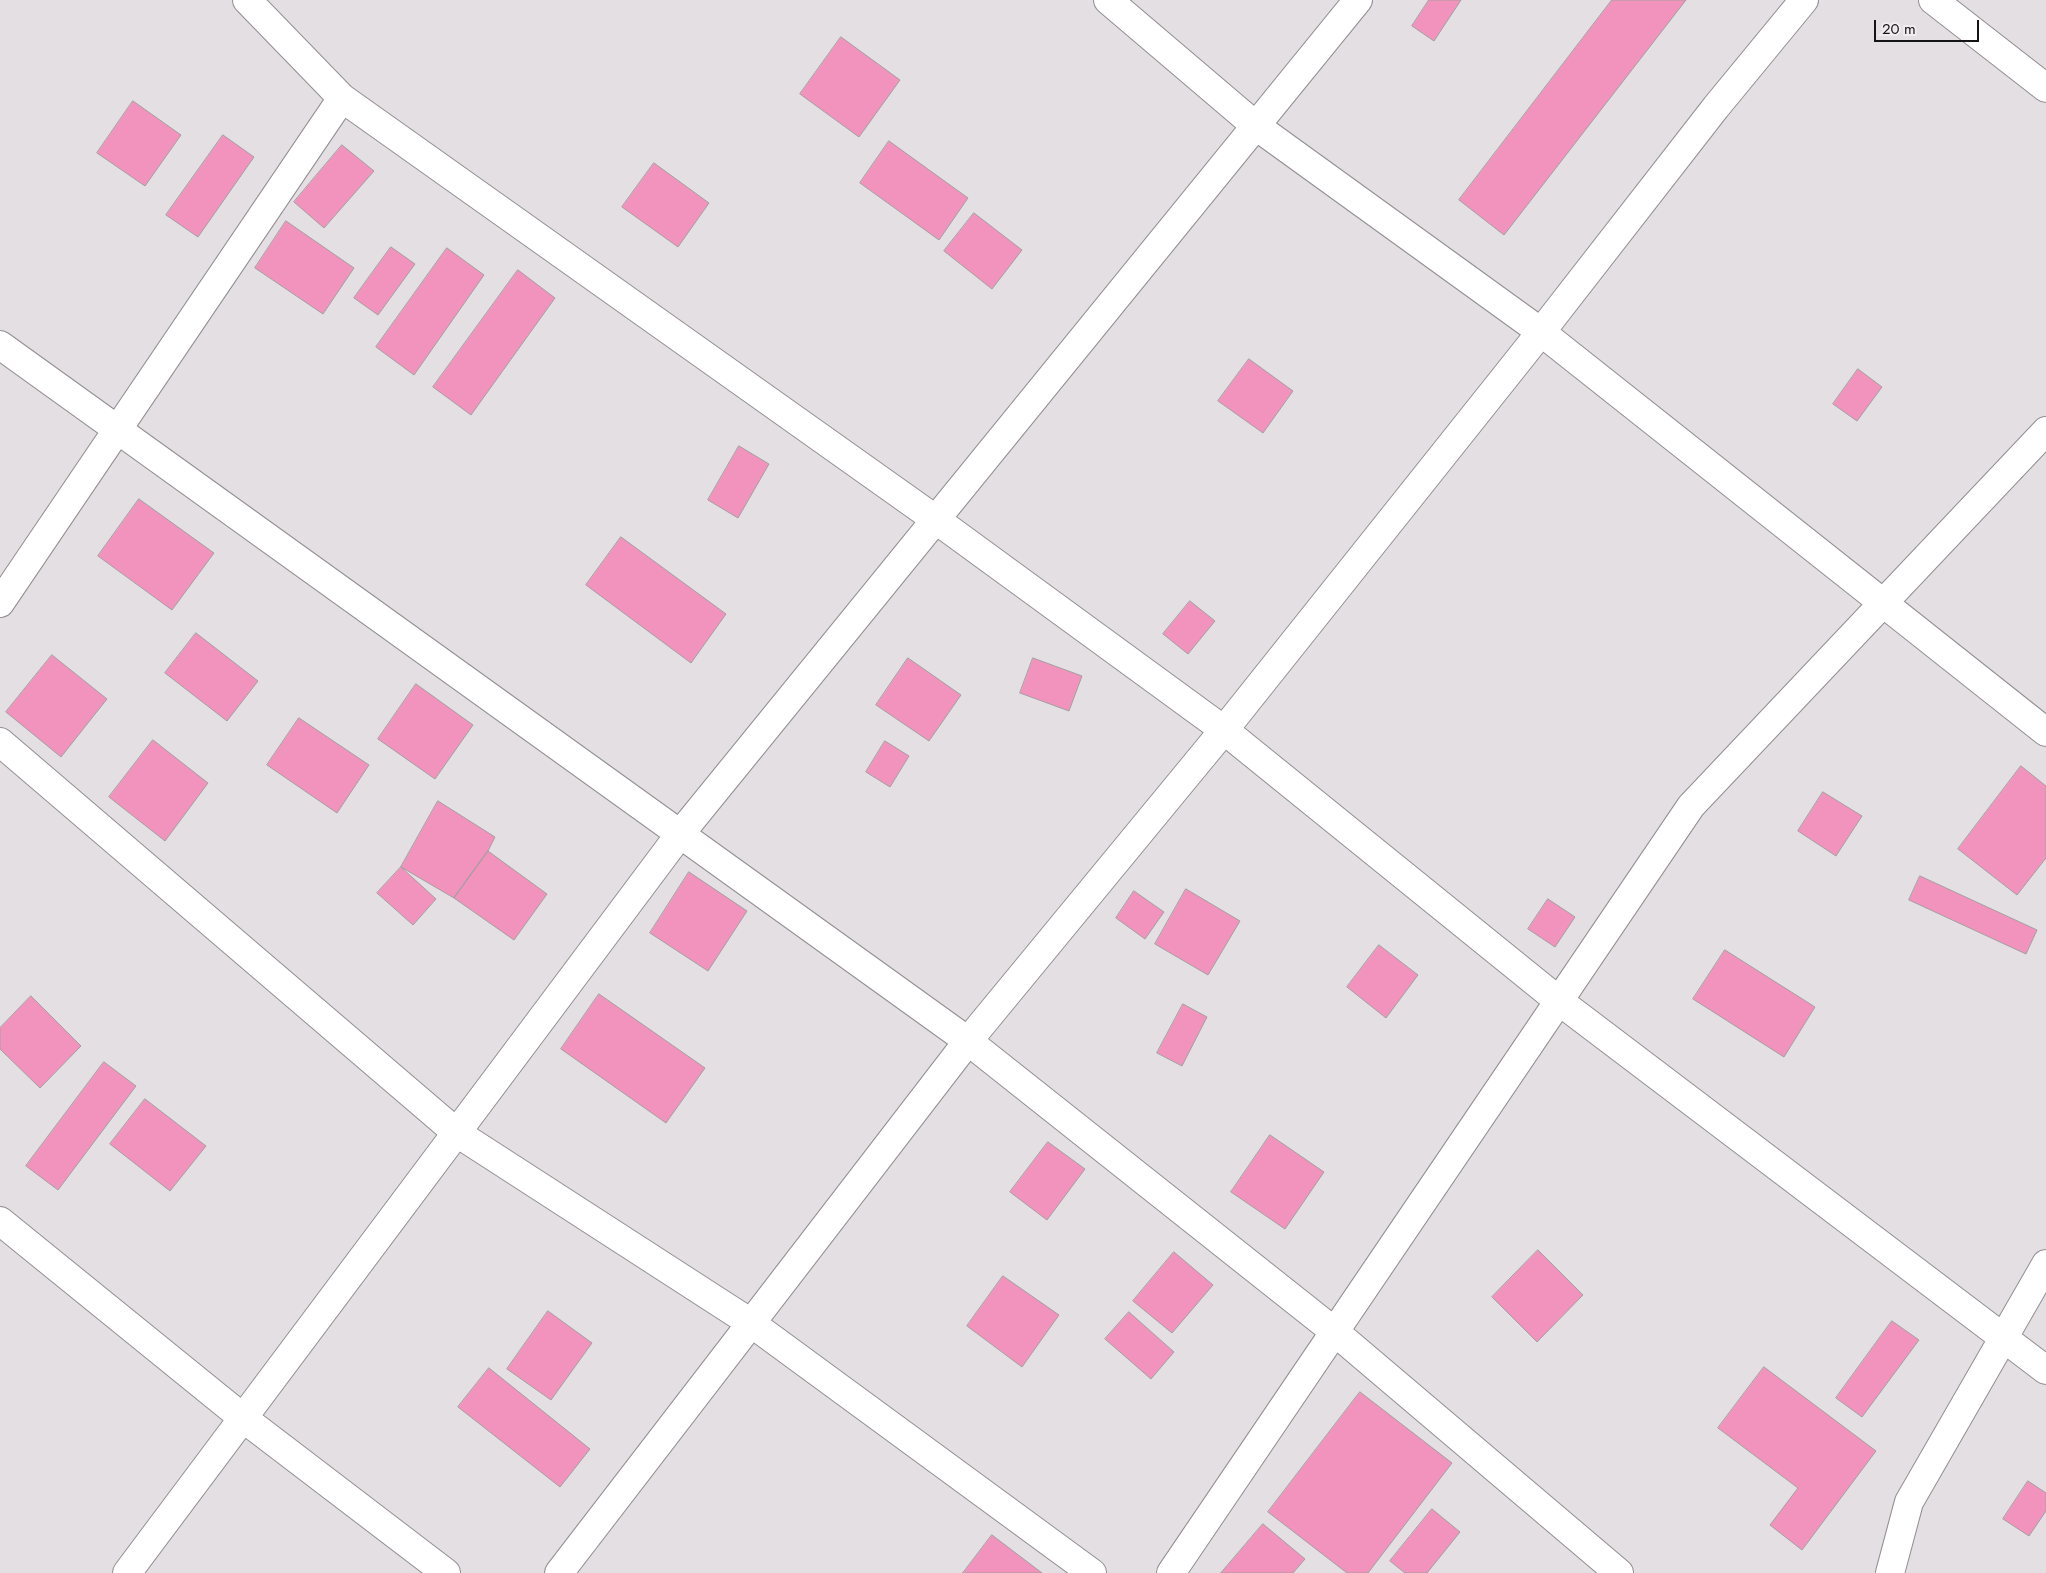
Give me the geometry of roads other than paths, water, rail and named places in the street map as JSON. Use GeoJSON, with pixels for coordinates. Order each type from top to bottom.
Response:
{"type":"FeatureCollection","features":[{"type":"Feature","properties":{"kind":"main road"},"geometry":{"type":"LineString","coordinates":[[247,0],[342,98],[936,519],[1224,730],[1559,1001],[2046,1370]]}},
{"type":"Feature","properties":{"kind":"main road"},"geometry":{"type":"LineString","coordinates":[[1108,0],[1256,126],[1541,332],[2046,732]]}},
{"type":"Feature","properties":{"kind":"main road"},"geometry":{"type":"LineString","coordinates":[[127,1573],[680,834],[1358,0]]}},
{"type":"Feature","properties":{"kind":"main road"},"geometry":{"type":"LineString","coordinates":[[559,1573],[968,1041],[1224,730],[1541,332],[1716,107],[1804,0]]}},
{"type":"Feature","properties":{"kind":"main road"},"geometry":{"type":"LineString","coordinates":[[1933,0],[2046,88]]}},
{"type":"Feature","properties":{"kind":"main road"},"geometry":{"type":"LineString","coordinates":[[0,603],[342,98]]}},
{"type":"Feature","properties":{"kind":"main road"},"geometry":{"type":"LineString","coordinates":[[0,345],[968,1041],[1334,1332],[1619,1573]]}},
{"type":"Feature","properties":{"kind":"main road"},"geometry":{"type":"LineString","coordinates":[[1171,1573],[1691,806],[2046,432]]}},
{"type":"Feature","properties":{"kind":"main road"},"geometry":{"type":"LineString","coordinates":[[0,742],[457,1133],[751,1323],[1092,1573]]}},
{"type":"Feature","properties":{"kind":"main road"},"geometry":{"type":"LineString","coordinates":[[0,1220],[243,1418],[446,1573]]}},
{"type":"Feature","properties":{"kind":"main road"},"geometry":{"type":"LineString","coordinates":[[1890,1573],[1909,1502],[2046,1264]]}}]}
